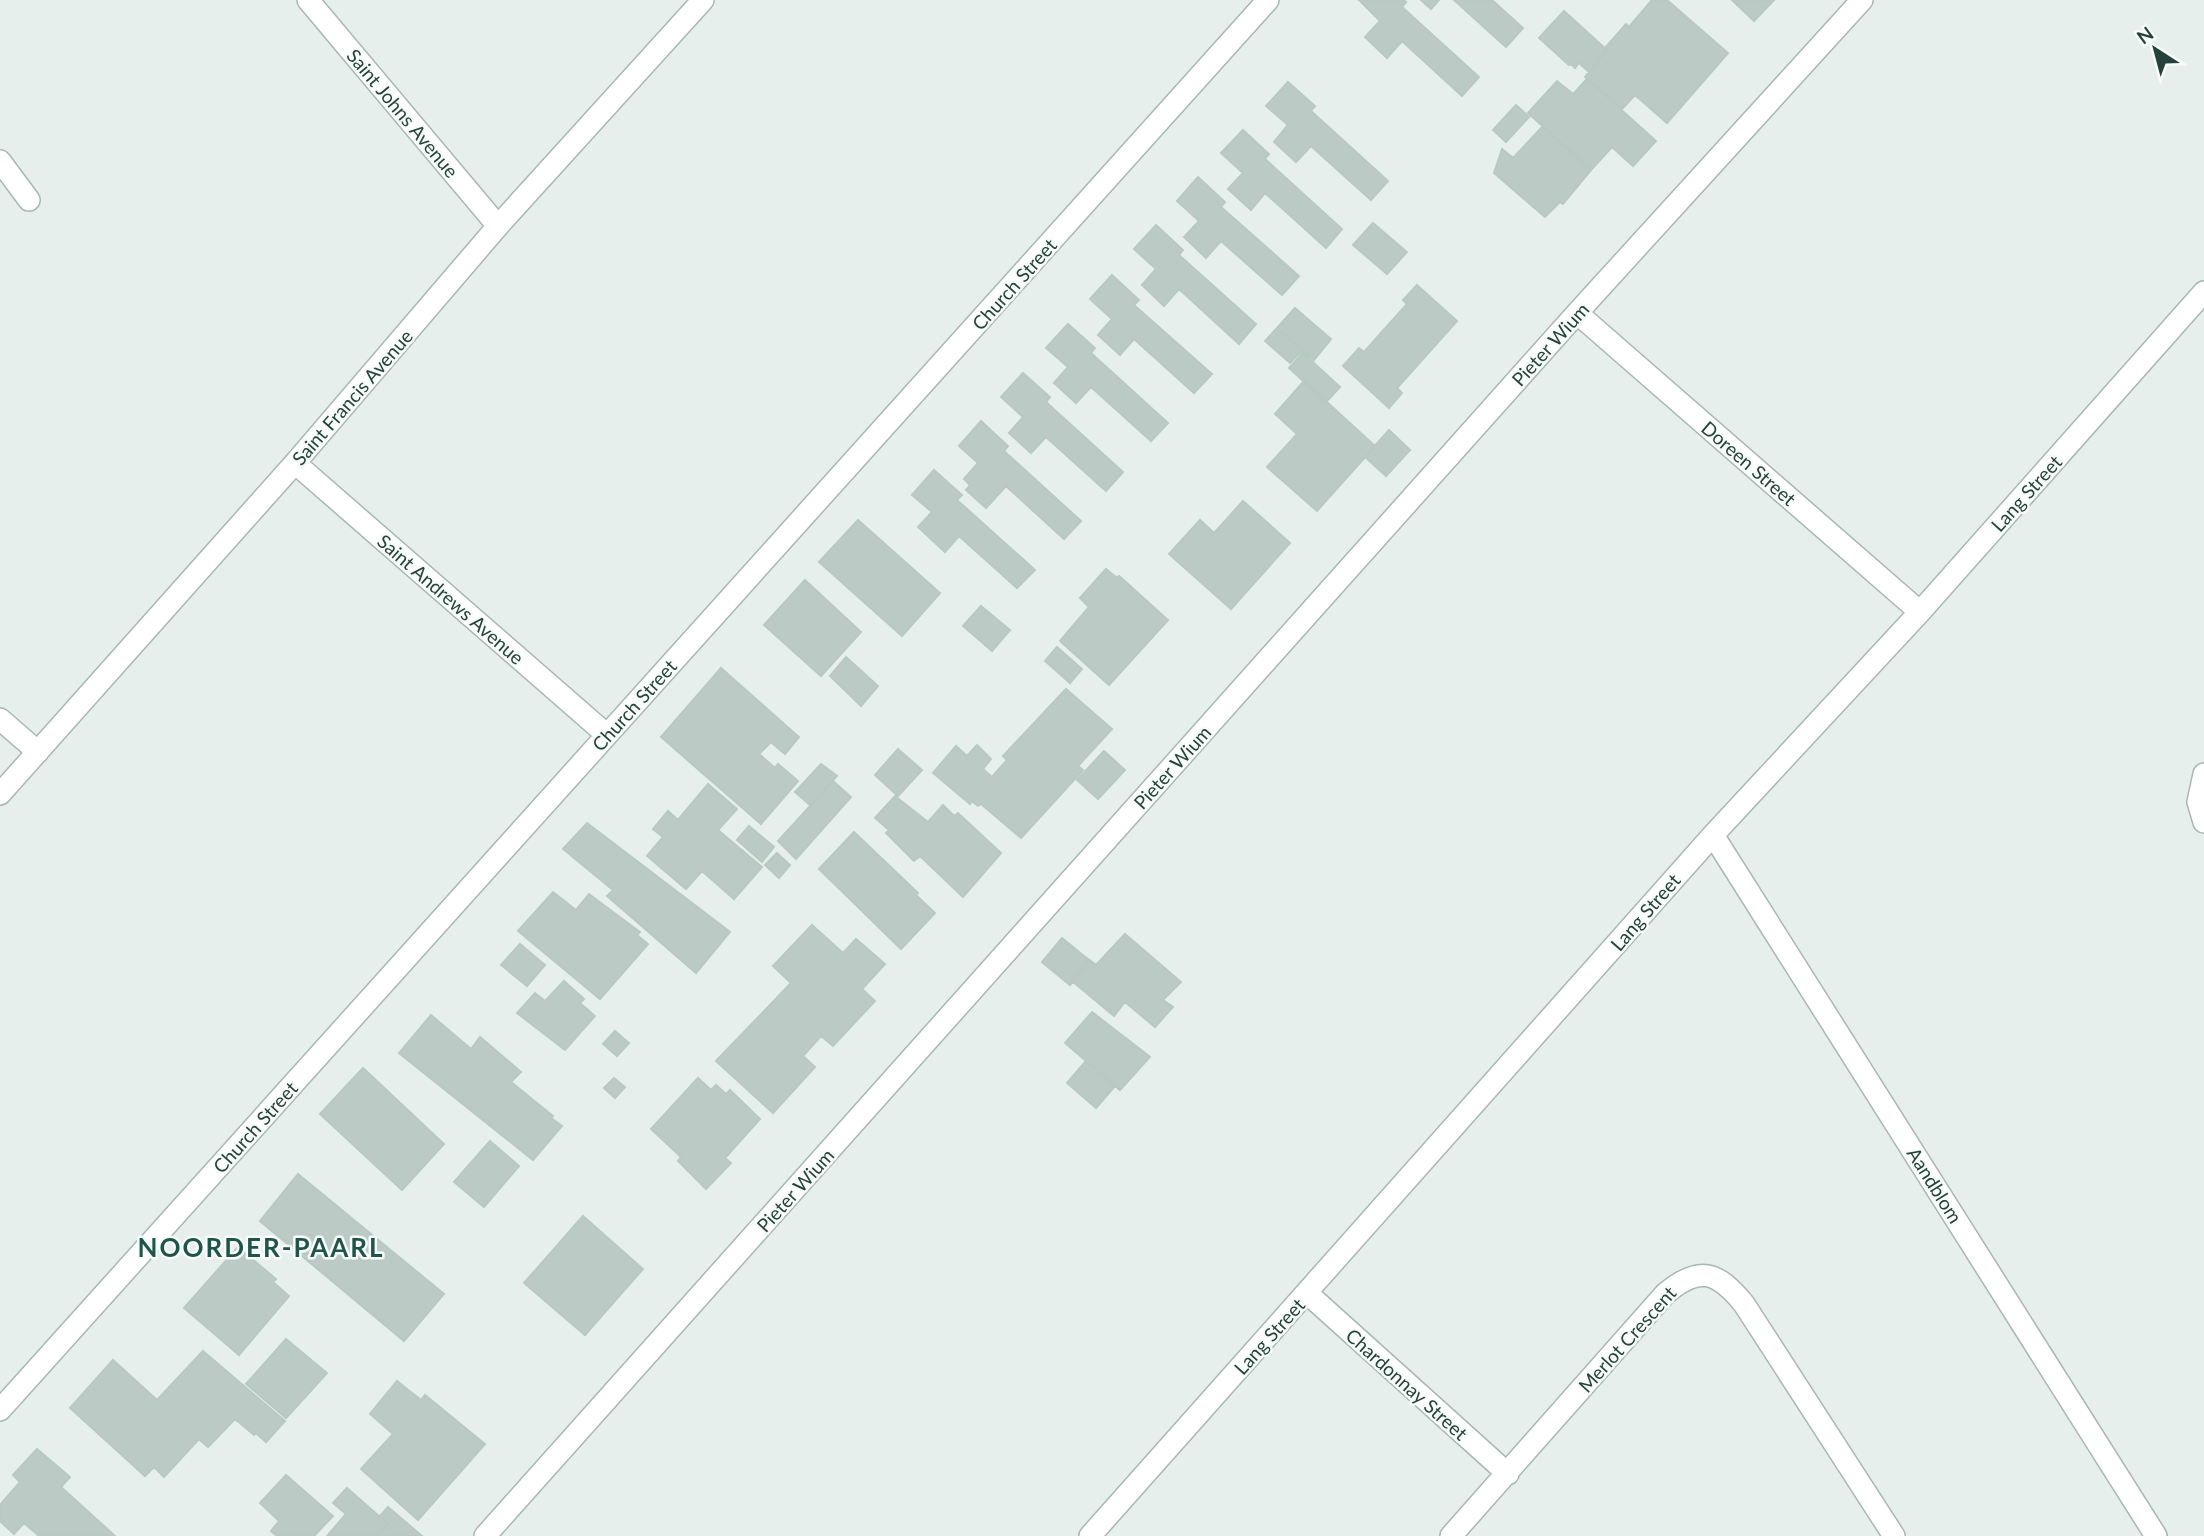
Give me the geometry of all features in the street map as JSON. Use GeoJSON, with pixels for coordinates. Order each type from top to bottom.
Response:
{"type":"FeatureCollection","features":[{"type":"Feature","properties":{"kind":"street","name":"Saint Johns Avenue"},"geometry":{"type":"LineString","coordinates":[[308,0],[498,226]]}},
{"type":"Feature","properties":{"kind":"street","name":"Saint Francis Avenue"},"geometry":{"type":"LineString","coordinates":[[0,794],[295,463],[498,226],[703,0]]}},
{"type":"Feature","properties":{"kind":"street","name":"Church Street"},"geometry":{"type":"LineString","coordinates":[[0,1410],[1268,0]]}},
{"type":"Feature","properties":{"kind":"street","name":"Pieter Wium"},"geometry":{"type":"LineString","coordinates":[[485,1536],[1577,313],[1862,0]]}},
{"type":"Feature","properties":{"kind":"street"},"geometry":{"type":"LineString","coordinates":[[0,161],[29,201]]}},
{"type":"Feature","properties":{"kind":"street","name":"Lang Street"},"geometry":{"type":"LineString","coordinates":[[1090,1536],[1713,835],[1920,612],[2204,292]]}},
{"type":"Feature","properties":{"kind":"street","name":"Doreen Street"},"geometry":{"type":"LineString","coordinates":[[1577,313],[1920,612]]}},
{"type":"Feature","properties":{"kind":"street","name":"Saint Andrews Avenue"},"geometry":{"type":"LineString","coordinates":[[295,463],[607,734]]}},
{"type":"Feature","properties":{"kind":"street"},"geometry":{"type":"LineString","coordinates":[[0,719],[38,752]]}},
{"type":"Feature","properties":{"kind":"street"},"geometry":{"type":"LineString","coordinates":[[2204,774],[2198,802],[2204,822]]}},
{"type":"Feature","properties":{"kind":"street","name":"Aandblom"},"geometry":{"type":"LineString","coordinates":[[1713,835],[2156,1536]]}},
{"type":"Feature","properties":{"kind":"street","name":"Merlot Crescent"},"geometry":{"type":"LineString","coordinates":[[1451,1536],[1665,1294],[1682,1279],[1698,1273],[1719,1280],[1744,1304],[1894,1536]]}},
{"type":"Feature","properties":{"kind":"street","name":"Chardonnay Street"},"geometry":{"type":"LineString","coordinates":[[1307,1293],[1508,1474]]}},
{"type":"Feature","properties":{"kind":"building"},"geometry":{"type":"Polygon","coordinates":[[[1359,0],[1404,0],[1406,2],[1402,7],[1479,77],[1462,96],[1402,41],[1387,58],[1365,37],[1380,21],[1359,0]]]}},
{"type":"Feature","properties":{"kind":"building"},"geometry":{"type":"Polygon","coordinates":[[[1421,0],[1439,0],[1431,9],[1421,0]]]}},
{"type":"Feature","properties":{"kind":"building"},"geometry":{"type":"Polygon","coordinates":[[[1454,0],[1492,0],[1523,28],[1506,47],[1454,0]]]}},
{"type":"Feature","properties":{"kind":"building"},"geometry":{"type":"Polygon","coordinates":[[[1652,0],[1667,0],[1728,53],[1667,123],[1635,95],[1622,109],[1585,77],[1607,50],[1605,48],[1626,24],[1629,27],[1652,0]]]}},
{"type":"Feature","properties":{"kind":"building"},"geometry":{"type":"Polygon","coordinates":[[[1732,0],[1774,0],[1754,21],[1732,0]]]}},
{"type":"Feature","properties":{"kind":"building"},"geometry":{"type":"Polygon","coordinates":[[[1564,11],[1607,50],[1589,72],[1579,63],[1575,68],[1569,65],[1539,38],[1564,11]]]}},
{"type":"Feature","properties":{"kind":"building"},"geometry":{"type":"Polygon","coordinates":[[[1587,79],[1656,141],[1633,166],[1612,147],[1591,170],[1528,113],[1557,81],[1573,94],[1587,79]]]}},
{"type":"Feature","properties":{"kind":"building"},"geometry":{"type":"Polygon","coordinates":[[[1288,82],[1315,106],[1311,111],[1388,181],[1371,200],[1311,146],[1296,162],[1274,142],[1288,125],[1266,106],[1288,82]]]}},
{"type":"Feature","properties":{"kind":"building"},"geometry":{"type":"Polygon","coordinates":[[[1516,105],[1529,117],[1506,142],[1493,130],[1516,105]]]}},
{"type":"Feature","properties":{"kind":"building"},"geometry":{"type":"Polygon","coordinates":[[[1543,126],[1591,170],[1563,204],[1560,202],[1545,217],[1494,173],[1502,149],[1513,158],[1543,126]]]}},
{"type":"Feature","properties":{"kind":"building"},"geometry":{"type":"Polygon","coordinates":[[[1243,130],[1269,154],[1265,159],[1342,229],[1326,248],[1265,193],[1251,210],[1228,189],[1243,173],[1221,153],[1243,130]]]}},
{"type":"Feature","properties":{"kind":"building"},"geometry":{"type":"Polygon","coordinates":[[[1198,177],[1225,202],[1221,207],[1299,276],[1282,295],[1221,241],[1206,258],[1184,237],[1199,221],[1177,201],[1198,177]]]}},
{"type":"Feature","properties":{"kind":"building"},"geometry":{"type":"Polygon","coordinates":[[[1373,223],[1407,252],[1387,274],[1353,245],[1373,223]]]}},
{"type":"Feature","properties":{"kind":"building"},"geometry":{"type":"Polygon","coordinates":[[[1156,225],[1183,250],[1179,255],[1256,324],[1239,344],[1179,289],[1164,306],[1142,285],[1156,269],[1134,249],[1156,225]]]}},
{"type":"Feature","properties":{"kind":"building"},"geometry":{"type":"Polygon","coordinates":[[[1112,275],[1139,300],[1134,305],[1212,374],[1194,393],[1134,339],[1120,355],[1098,335],[1112,319],[1090,299],[1112,275]]]}},
{"type":"Feature","properties":{"kind":"building"},"geometry":{"type":"Polygon","coordinates":[[[1417,285],[1457,321],[1397,388],[1402,393],[1389,408],[1343,366],[1359,348],[1364,352],[1407,304],[1403,300],[1417,285]]]}},
{"type":"Feature","properties":{"kind":"building"},"geometry":{"type":"Polygon","coordinates":[[[1295,308],[1331,339],[1314,360],[1277,328],[1295,308]]]}},
{"type":"Feature","properties":{"kind":"building"},"geometry":{"type":"Polygon","coordinates":[[[1068,324],[1095,348],[1091,353],[1168,423],[1151,441],[1091,387],[1076,403],[1054,383],[1068,367],[1046,348],[1068,324]]]}},
{"type":"Feature","properties":{"kind":"building"},"geometry":{"type":"Polygon","coordinates":[[[1277,328],[1302,351],[1290,363],[1265,341],[1277,328]]]}},
{"type":"Feature","properties":{"kind":"building"},"geometry":{"type":"Polygon","coordinates":[[[1303,353],[1340,387],[1326,402],[1289,368],[1303,353]]]}},
{"type":"Feature","properties":{"kind":"building"},"geometry":{"type":"Polygon","coordinates":[[[1023,373],[1050,397],[1046,402],[1123,472],[1106,491],[1046,437],[1031,453],[1009,433],[1023,417],[1001,397],[1023,373]]]}},
{"type":"Feature","properties":{"kind":"building"},"geometry":{"type":"Polygon","coordinates":[[[1304,381],[1375,446],[1317,511],[1267,467],[1297,434],[1275,414],[1304,381]]]}},
{"type":"Feature","properties":{"kind":"building"},"geometry":{"type":"Polygon","coordinates":[[[981,421],[1008,446],[1004,451],[1081,521],[1064,539],[1006,486],[986,508],[966,490],[970,485],[964,479],[978,463],[959,446],[981,421]]]}},
{"type":"Feature","properties":{"kind":"building"},"geometry":{"type":"Polygon","coordinates":[[[1389,430],[1410,450],[1386,476],[1365,457],[1389,430]]]}},
{"type":"Feature","properties":{"kind":"building"},"geometry":{"type":"Polygon","coordinates":[[[934,470],[962,495],[957,500],[1035,570],[1017,588],[959,536],[945,552],[918,527],[932,512],[912,495],[934,470]]]}},
{"type":"Feature","properties":{"kind":"building"},"geometry":{"type":"Polygon","coordinates":[[[1243,501],[1290,543],[1231,609],[1169,554],[1200,520],[1214,533],[1243,501]]]}},
{"type":"Feature","properties":{"kind":"building"},"geometry":{"type":"Polygon","coordinates":[[[858,520],[940,593],[902,636],[819,562],[858,520]]]}},
{"type":"Feature","properties":{"kind":"building"},"geometry":{"type":"Polygon","coordinates":[[[1106,569],[1117,578],[1119,576],[1168,620],[1109,685],[1060,641],[1089,607],[1080,598],[1106,569]]]}},
{"type":"Feature","properties":{"kind":"building"},"geometry":{"type":"Polygon","coordinates":[[[805,580],[861,632],[821,676],[764,625],[805,580]]]}},
{"type":"Feature","properties":{"kind":"building"},"geometry":{"type":"Polygon","coordinates":[[[981,606],[1010,630],[992,651],[963,626],[981,606]]]}},
{"type":"Feature","properties":{"kind":"building"},"geometry":{"type":"Polygon","coordinates":[[[1057,647],[1082,669],[1070,683],[1045,661],[1057,647]]]}},
{"type":"Feature","properties":{"kind":"building"},"geometry":{"type":"Polygon","coordinates":[[[846,657],[878,686],[861,706],[830,676],[846,657]]]}},
{"type":"Feature","properties":{"kind":"building"},"geometry":{"type":"Polygon","coordinates":[[[721,668],[799,737],[785,754],[771,742],[759,754],[775,768],[778,764],[798,781],[761,824],[661,737],[721,668]]]}},
{"type":"Feature","properties":{"kind":"building"},"geometry":{"type":"Polygon","coordinates":[[[1066,689],[1112,729],[1078,766],[1083,770],[1021,838],[981,804],[978,806],[972,801],[970,804],[933,773],[956,746],[967,756],[977,745],[991,759],[983,769],[992,777],[1007,760],[1003,756],[1066,689]]]}},
{"type":"Feature","properties":{"kind":"building"},"geometry":{"type":"Polygon","coordinates":[[[898,749],[922,770],[898,796],[875,775],[898,749]]]}},
{"type":"Feature","properties":{"kind":"building"},"geometry":{"type":"Polygon","coordinates":[[[1104,751],[1125,770],[1098,799],[1077,780],[1104,751]]]}},
{"type":"Feature","properties":{"kind":"building"},"geometry":{"type":"Polygon","coordinates":[[[821,764],[837,776],[810,805],[795,792],[821,764]]]}},
{"type":"Feature","properties":{"kind":"building"},"geometry":{"type":"Polygon","coordinates":[[[833,781],[851,797],[796,859],[778,841],[833,781]]]}},
{"type":"Feature","properties":{"kind":"building"},"geometry":{"type":"Polygon","coordinates":[[[708,784],[737,809],[718,830],[762,867],[734,899],[702,871],[686,889],[647,856],[663,837],[653,829],[668,811],[678,820],[708,784]]]}},
{"type":"Feature","properties":{"kind":"building"},"geometry":{"type":"Polygon","coordinates":[[[895,796],[928,822],[943,805],[954,816],[958,813],[1001,853],[963,897],[920,856],[914,861],[886,833],[889,830],[875,818],[895,796]]]}},
{"type":"Feature","properties":{"kind":"building"},"geometry":{"type":"Polygon","coordinates":[[[587,823],[730,932],[696,973],[607,896],[613,890],[563,849],[587,823]]]}},
{"type":"Feature","properties":{"kind":"building"},"geometry":{"type":"Polygon","coordinates":[[[749,826],[774,847],[762,862],[737,840],[749,826]]]}},
{"type":"Feature","properties":{"kind":"building"},"geometry":{"type":"Polygon","coordinates":[[[854,832],[918,893],[916,895],[935,913],[901,949],[819,869],[854,832]]]}},
{"type":"Feature","properties":{"kind":"building"},"geometry":{"type":"Polygon","coordinates":[[[777,853],[790,865],[779,878],[765,865],[777,853]]]}},
{"type":"Feature","properties":{"kind":"building"},"geometry":{"type":"Polygon","coordinates":[[[553,892],[576,910],[589,894],[640,932],[637,935],[648,944],[600,999],[518,931],[553,892]]]}},
{"type":"Feature","properties":{"kind":"building"},"geometry":{"type":"Polygon","coordinates":[[[812,925],[843,953],[856,939],[885,964],[862,989],[875,1001],[833,1046],[821,1036],[803,1056],[815,1067],[773,1113],[716,1061],[791,983],[773,966],[812,925]]]}},
{"type":"Feature","properties":{"kind":"building"},"geometry":{"type":"Polygon","coordinates":[[[1125,934],[1181,982],[1163,1000],[1173,1007],[1155,1027],[1125,1002],[1114,1016],[1071,980],[1088,959],[1096,965],[1125,934]]]}},
{"type":"Feature","properties":{"kind":"building"},"geometry":{"type":"Polygon","coordinates":[[[1062,938],[1090,961],[1070,985],[1042,962],[1062,938]]]}},
{"type":"Feature","properties":{"kind":"building"},"geometry":{"type":"Polygon","coordinates":[[[520,944],[545,965],[527,986],[501,965],[520,944]]]}},
{"type":"Feature","properties":{"kind":"building"},"geometry":{"type":"Polygon","coordinates":[[[564,981],[584,999],[580,1003],[595,1016],[565,1050],[517,1013],[535,993],[545,1001],[564,981]]]}},
{"type":"Feature","properties":{"kind":"building"},"geometry":{"type":"Polygon","coordinates":[[[1092,1012],[1150,1057],[1120,1090],[1065,1043],[1092,1012]]]}},
{"type":"Feature","properties":{"kind":"building"},"geometry":{"type":"Polygon","coordinates":[[[431,1015],[471,1049],[480,1037],[521,1072],[511,1082],[562,1126],[533,1160],[399,1053],[431,1015]]]}},
{"type":"Feature","properties":{"kind":"building"},"geometry":{"type":"Polygon","coordinates":[[[615,1031],[629,1043],[617,1056],[603,1044],[615,1031]]]}},
{"type":"Feature","properties":{"kind":"building"},"geometry":{"type":"Polygon","coordinates":[[[1086,1061],[1115,1086],[1096,1108],[1067,1083],[1086,1061]]]}},
{"type":"Feature","properties":{"kind":"building"},"geometry":{"type":"Polygon","coordinates":[[[363,1068],[444,1144],[402,1190],[320,1114],[363,1068]]]}},
{"type":"Feature","properties":{"kind":"building"},"geometry":{"type":"Polygon","coordinates":[[[614,1078],[625,1087],[615,1098],[604,1088],[614,1078]]]}},
{"type":"Feature","properties":{"kind":"building"},"geometry":{"type":"Polygon","coordinates":[[[698,1078],[711,1090],[716,1085],[726,1094],[730,1090],[760,1119],[725,1158],[731,1163],[706,1189],[678,1161],[681,1157],[651,1129],[698,1078]]]}},
{"type":"Feature","properties":{"kind":"building"},"geometry":{"type":"Polygon","coordinates":[[[490,1141],[519,1166],[484,1207],[454,1182],[490,1141]]]}},
{"type":"Feature","properties":{"kind":"building"},"geometry":{"type":"Polygon","coordinates":[[[298,1174],[444,1294],[404,1341],[260,1221],[298,1174]]]}},
{"type":"Feature","properties":{"kind":"building"},"geometry":{"type":"Polygon","coordinates":[[[583,1216],[643,1269],[585,1335],[524,1283],[583,1216]]]}},
{"type":"Feature","properties":{"kind":"building"},"geometry":{"type":"Polygon","coordinates":[[[238,1247],[276,1279],[273,1282],[289,1296],[239,1355],[184,1308],[238,1247]]]}},
{"type":"Feature","properties":{"kind":"building"},"geometry":{"type":"Polygon","coordinates":[[[286,1339],[327,1373],[286,1418],[246,1384],[286,1339]]]}},
{"type":"Feature","properties":{"kind":"building"},"geometry":{"type":"Polygon","coordinates":[[[203,1351],[285,1421],[266,1442],[235,1419],[208,1447],[199,1439],[164,1477],[154,1467],[145,1476],[70,1408],[113,1360],[157,1400],[203,1351]]]}},
{"type":"Feature","properties":{"kind":"building"},"geometry":{"type":"Polygon","coordinates":[[[397,1381],[421,1400],[425,1395],[485,1444],[418,1520],[361,1469],[393,1434],[370,1414],[397,1381]]]}},
{"type":"Feature","properties":{"kind":"building"},"geometry":{"type":"Polygon","coordinates":[[[37,1449],[70,1477],[61,1487],[115,1536],[39,1536],[24,1523],[14,1534],[0,1521],[0,1505],[20,1482],[13,1475],[37,1449]]]}},
{"type":"Feature","properties":{"kind":"building"},"geometry":{"type":"Polygon","coordinates":[[[286,1475],[333,1516],[314,1536],[277,1536],[271,1531],[279,1521],[260,1503],[286,1475]]]}},
{"type":"Feature","properties":{"kind":"building"},"geometry":{"type":"Polygon","coordinates":[[[347,1488],[388,1524],[377,1536],[327,1536],[346,1514],[333,1503],[347,1488]]]}},
{"type":"Feature","properties":{"kind":"building"},"geometry":{"type":"Polygon","coordinates":[[[388,1507],[422,1536],[377,1536],[388,1524],[379,1517],[388,1507]]]}},
{"type":"Feature","properties":{"kind":"district","name":"NOORDER-PAARL"},"geometry":{"type":"Point","coordinates":[261,1247]}}]}
